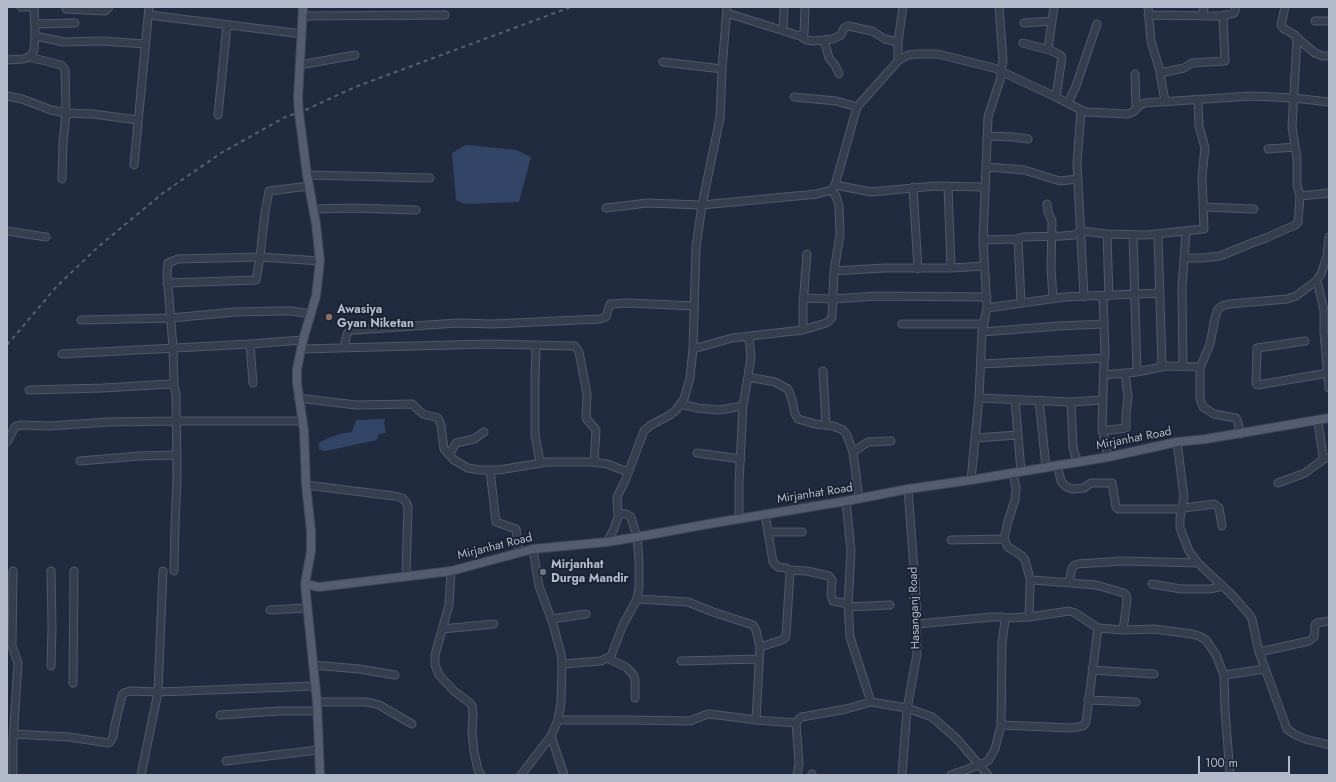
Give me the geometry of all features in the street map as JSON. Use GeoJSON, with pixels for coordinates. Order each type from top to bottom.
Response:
{"type":"FeatureCollection","features":[{"type":"Feature","properties":{"kind":"main road"},"geometry":{"type":"LineString","coordinates":[[303,7],[298,98],[299,113],[307,175],[314,209],[320,261],[316,296],[302,340],[297,369],[298,398],[304,438],[306,485],[311,531],[310,551],[305,584],[317,702],[320,775]]}},
{"type":"Feature","properties":{"kind":"main road","name":"Mirjanhat Road"},"geometry":{"type":"LineString","coordinates":[[305,584],[319,587],[451,571],[533,549],[606,542],[637,537],[740,518],[859,499],[908,489],[1077,462],[1177,442],[1240,434],[1329,418]]}},
{"type":"Feature","properties":{"kind":"street"},"geometry":{"type":"LineString","coordinates":[[21,7],[34,7],[34,50],[29,57]]}},
{"type":"Feature","properties":{"kind":"street"},"geometry":{"type":"LineString","coordinates":[[66,9],[105,11],[109,7]]}},
{"type":"Feature","properties":{"kind":"street"},"geometry":{"type":"LineString","coordinates":[[134,164],[149,7]]}},
{"type":"Feature","properties":{"kind":"street"},"geometry":{"type":"LineString","coordinates":[[783,31],[784,7]]}},
{"type":"Feature","properties":{"kind":"street"},"geometry":{"type":"LineString","coordinates":[[800,36],[804,33],[805,7]]}},
{"type":"Feature","properties":{"kind":"street"},"geometry":{"type":"LineString","coordinates":[[898,61],[898,42],[903,7]]}},
{"type":"Feature","properties":{"kind":"street"},"geometry":{"type":"LineString","coordinates":[[971,480],[979,398],[982,332],[987,308],[983,240],[989,112],[1002,72],[1003,54],[999,7]]}},
{"type":"Feature","properties":{"kind":"street"},"geometry":{"type":"LineString","coordinates":[[1049,50],[1048,47],[1054,7]]}},
{"type":"Feature","properties":{"kind":"street"},"geometry":{"type":"LineString","coordinates":[[1203,16],[1204,7]]}},
{"type":"Feature","properties":{"kind":"street"},"geometry":{"type":"LineString","coordinates":[[1165,101],[1160,73],[1151,41],[1148,11],[1203,16],[1223,16],[1234,13],[1236,7]]}},
{"type":"Feature","properties":{"kind":"street"},"geometry":{"type":"LineString","coordinates":[[1285,7],[1281,25],[1282,28],[1296,37],[1315,53],[1322,56],[1329,56]]}},
{"type":"Feature","properties":{"kind":"street"},"geometry":{"type":"LineString","coordinates":[[606,542],[617,521],[617,497],[644,431],[651,425],[670,415],[680,404],[684,399],[690,378],[693,349],[696,247],[702,205],[720,118],[727,10],[800,36],[807,40],[824,40],[838,37],[841,35],[844,28],[848,26],[872,31],[884,39],[898,42]]}},
{"type":"Feature","properties":{"kind":"street"},"geometry":{"type":"LineString","coordinates":[[149,15],[302,34]]}},
{"type":"Feature","properties":{"kind":"street"},"geometry":{"type":"LineString","coordinates":[[303,16],[445,15]]}},
{"type":"Feature","properties":{"kind":"street"},"geometry":{"type":"LineString","coordinates":[[1160,73],[1182,69],[1192,63],[1225,61],[1223,16]]}},
{"type":"Feature","properties":{"kind":"street"},"geometry":{"type":"LineString","coordinates":[[1315,20],[1329,21]]}},
{"type":"Feature","properties":{"kind":"street"},"geometry":{"type":"LineString","coordinates":[[1024,23],[1052,21]]}},
{"type":"Feature","properties":{"kind":"street"},"geometry":{"type":"LineString","coordinates":[[35,24],[75,23]]}},
{"type":"Feature","properties":{"kind":"street"},"geometry":{"type":"LineString","coordinates":[[1068,103],[1076,86],[1097,24]]}},
{"type":"Feature","properties":{"kind":"street"},"geometry":{"type":"LineString","coordinates":[[218,115],[227,25]]}},
{"type":"Feature","properties":{"kind":"street"},"geometry":{"type":"LineString","coordinates":[[35,36],[64,42],[102,41],[145,44]]}},
{"type":"Feature","properties":{"kind":"street"},"geometry":{"type":"LineString","coordinates":[[1184,258],[1220,256],[1295,225],[1299,220],[1300,196],[1297,185],[1298,163],[1292,127],[1296,37]]}},
{"type":"Feature","properties":{"kind":"street"},"geometry":{"type":"LineString","coordinates":[[824,40],[829,58],[835,65],[839,74]]}},
{"type":"Feature","properties":{"kind":"street"},"geometry":{"type":"LineString","coordinates":[[1023,43],[1049,50],[1062,57],[1056,97]]}},
{"type":"Feature","properties":{"kind":"street"},"geometry":{"type":"LineString","coordinates":[[693,349],[732,338],[803,330],[829,321],[832,317],[834,271],[840,235],[839,206],[833,188],[853,118],[857,107],[898,61],[908,55],[938,54],[988,67],[1002,72],[1081,110],[1102,113],[1127,114],[1133,112],[1142,103],[1251,96],[1294,98],[1329,102]]}},
{"type":"Feature","properties":{"kind":"street"},"geometry":{"type":"LineString","coordinates":[[300,65],[355,55]]}},
{"type":"Feature","properties":{"kind":"street"},"geometry":{"type":"LineString","coordinates":[[7,60],[29,57],[63,67],[66,78],[66,113],[62,179]]}},
{"type":"Feature","properties":{"kind":"street"},"geometry":{"type":"LineString","coordinates":[[663,62],[722,69]]}},
{"type":"Feature","properties":{"kind":"street"},"geometry":{"type":"LineString","coordinates":[[1136,74],[1136,108]]}},
{"type":"Feature","properties":{"kind":"street"},"geometry":{"type":"LineString","coordinates":[[7,96],[22,99],[52,110],[66,113],[93,114],[137,120]]}},
{"type":"Feature","properties":{"kind":"street"},"geometry":{"type":"LineString","coordinates":[[794,97],[836,101],[857,107]]}},
{"type":"Feature","properties":{"kind":"street"},"geometry":{"type":"LineString","coordinates":[[983,240],[1052,236],[1080,232],[1133,235],[1186,232],[1204,229],[1202,176],[1205,148],[1199,126],[1198,100]]}},
{"type":"Feature","properties":{"kind":"street"},"geometry":{"type":"LineString","coordinates":[[1081,110],[1077,153],[1084,297]]}},
{"type":"Feature","properties":{"kind":"street"},"geometry":{"type":"LineString","coordinates":[[988,136],[1028,139]]}},
{"type":"Feature","properties":{"kind":"street"},"geometry":{"type":"LineString","coordinates":[[1268,149],[1295,147]]}},
{"type":"Feature","properties":{"kind":"street"},"geometry":{"type":"LineString","coordinates":[[986,167],[1024,170],[1060,181],[1078,179]]}},
{"type":"Feature","properties":{"kind":"street"},"geometry":{"type":"LineString","coordinates":[[307,175],[430,178]]}},
{"type":"Feature","properties":{"kind":"street"},"geometry":{"type":"LineString","coordinates":[[167,283],[256,280],[269,191],[309,186]]}},
{"type":"Feature","properties":{"kind":"street"},"geometry":{"type":"LineString","coordinates":[[606,208],[647,203],[702,205],[817,194],[833,188],[871,192],[913,187],[948,186],[985,188]]}},
{"type":"Feature","properties":{"kind":"street"},"geometry":{"type":"LineString","coordinates":[[948,186],[951,268]]}},
{"type":"Feature","properties":{"kind":"street"},"geometry":{"type":"LineString","coordinates":[[913,187],[918,268]]}},
{"type":"Feature","properties":{"kind":"street"},"geometry":{"type":"LineString","coordinates":[[1300,196],[1329,193]]}},
{"type":"Feature","properties":{"kind":"street"},"geometry":{"type":"LineString","coordinates":[[1047,204],[1048,212],[1051,218],[1051,268],[1053,298]]}},
{"type":"Feature","properties":{"kind":"street"},"geometry":{"type":"LineString","coordinates":[[1203,207],[1254,209]]}},
{"type":"Feature","properties":{"kind":"street"},"geometry":{"type":"LineString","coordinates":[[314,209],[354,208],[416,210]]}},
{"type":"Feature","properties":{"kind":"street"},"geometry":{"type":"LineString","coordinates":[[7,231],[46,237]]}},
{"type":"Feature","properties":{"kind":"street"},"geometry":{"type":"LineString","coordinates":[[1183,366],[1182,288],[1186,232]]}},
{"type":"Feature","properties":{"kind":"street"},"geometry":{"type":"LineString","coordinates":[[1107,234],[1102,431],[1108,456]]}},
{"type":"Feature","properties":{"kind":"street"},"geometry":{"type":"LineString","coordinates":[[1158,234],[1162,327],[1162,367]]}},
{"type":"Feature","properties":{"kind":"street"},"geometry":{"type":"LineString","coordinates":[[1133,235],[1137,372]]}},
{"type":"Feature","properties":{"kind":"street"},"geometry":{"type":"LineString","coordinates":[[1240,434],[1236,418],[1214,414],[1203,407],[1200,399],[1200,367],[1210,344],[1216,314],[1222,306],[1229,304],[1291,298],[1296,296],[1316,281],[1323,270],[1328,256],[1329,237]]}},
{"type":"Feature","properties":{"kind":"street"},"geometry":{"type":"LineString","coordinates":[[1018,238],[1021,302]]}},
{"type":"Feature","properties":{"kind":"street"},"geometry":{"type":"LineString","coordinates":[[803,330],[803,298],[807,254]]}},
{"type":"Feature","properties":{"kind":"street"},"geometry":{"type":"LineString","coordinates":[[174,571],[176,394],[174,385],[173,347],[167,283],[168,263],[178,259],[260,257],[320,261]]}},
{"type":"Feature","properties":{"kind":"street"},"geometry":{"type":"LineString","coordinates":[[834,271],[884,268],[951,268],[984,266]]}},
{"type":"Feature","properties":{"kind":"street"},"geometry":{"type":"LineString","coordinates":[[1316,281],[1324,310],[1324,333],[1329,388]]}},
{"type":"Feature","properties":{"kind":"street"},"geometry":{"type":"LineString","coordinates":[[987,308],[1053,298],[1160,293]]}},
{"type":"Feature","properties":{"kind":"street"},"geometry":{"type":"LineString","coordinates":[[803,298],[833,299],[876,296],[987,297]]}},
{"type":"Feature","properties":{"kind":"street"},"geometry":{"type":"LineString","coordinates":[[344,347],[347,334],[350,330],[458,323],[493,324],[600,320],[606,317],[610,304],[628,303],[694,306]]}},
{"type":"Feature","properties":{"kind":"street"},"geometry":{"type":"LineString","coordinates":[[81,320],[171,318],[235,312],[266,311],[292,311],[311,314]]}},
{"type":"Feature","properties":{"kind":"street"},"geometry":{"type":"LineString","coordinates":[[902,324],[984,324]]}},
{"type":"Feature","properties":{"kind":"street"},"geometry":{"type":"LineString","coordinates":[[982,332],[1104,324]]}},
{"type":"Feature","properties":{"kind":"street"},"geometry":{"type":"LineString","coordinates":[[740,518],[743,406],[751,358],[749,336]]}},
{"type":"Feature","properties":{"kind":"street"},"geometry":{"type":"LineString","coordinates":[[62,354],[302,340]]}},
{"type":"Feature","properties":{"kind":"street"},"geometry":{"type":"LineString","coordinates":[[1305,342],[1257,348],[1256,384],[1258,385],[1328,373]]}},
{"type":"Feature","properties":{"kind":"street"},"geometry":{"type":"LineString","coordinates":[[250,344],[253,383]]}},
{"type":"Feature","properties":{"kind":"street"},"geometry":{"type":"LineString","coordinates":[[301,349],[489,344],[575,346],[579,352],[588,400],[586,418],[596,430],[594,462]]}},
{"type":"Feature","properties":{"kind":"street"},"geometry":{"type":"LineString","coordinates":[[536,345],[535,435],[540,462]]}},
{"type":"Feature","properties":{"kind":"street"},"geometry":{"type":"LineString","coordinates":[[981,364],[1104,358]]}},
{"type":"Feature","properties":{"kind":"street"},"geometry":{"type":"LineString","coordinates":[[1103,375],[1137,372],[1162,367],[1200,367]]}},
{"type":"Feature","properties":{"kind":"street"},"geometry":{"type":"LineString","coordinates":[[823,371],[826,425]]}},
{"type":"Feature","properties":{"kind":"street"},"geometry":{"type":"LineString","coordinates":[[1102,431],[1126,428],[1128,397],[1125,373]]}},
{"type":"Feature","properties":{"kind":"street"},"geometry":{"type":"LineString","coordinates":[[748,377],[775,382],[785,387],[790,393],[796,417],[809,423],[838,427],[843,430],[847,435],[853,452],[859,499]]}},
{"type":"Feature","properties":{"kind":"street"},"geometry":{"type":"LineString","coordinates":[[29,390],[174,385]]}},
{"type":"Feature","properties":{"kind":"street"},"geometry":{"type":"LineString","coordinates":[[298,398],[356,404],[412,404],[423,414],[436,417],[439,420],[444,449],[459,464],[468,468],[490,470],[524,466],[540,462],[594,462],[607,464],[628,472]]}},
{"type":"Feature","properties":{"kind":"street"},"geometry":{"type":"LineString","coordinates":[[979,398],[1071,402],[1102,400]]}},
{"type":"Feature","properties":{"kind":"street"},"geometry":{"type":"LineString","coordinates":[[1015,400],[1018,435],[1016,488],[1015,500],[1004,539],[1008,547],[1026,560],[1031,582],[1029,617]]}},
{"type":"Feature","properties":{"kind":"street"},"geometry":{"type":"LineString","coordinates":[[1039,400],[1046,467]]}},
{"type":"Feature","properties":{"kind":"street"},"geometry":{"type":"LineString","coordinates":[[1071,402],[1073,447],[1077,462]]}},
{"type":"Feature","properties":{"kind":"street"},"geometry":{"type":"LineString","coordinates":[[680,404],[698,408],[719,410],[743,406]]}},
{"type":"Feature","properties":{"kind":"street"},"geometry":{"type":"LineString","coordinates":[[7,442],[15,427],[20,425],[49,426],[108,422],[176,421],[302,421]]}},
{"type":"Feature","properties":{"kind":"street"},"geometry":{"type":"LineString","coordinates":[[1278,483],[1305,473],[1327,458],[1323,457],[1318,421]]}},
{"type":"Feature","properties":{"kind":"street"},"geometry":{"type":"LineString","coordinates":[[449,455],[456,443],[474,439],[484,432]]}},
{"type":"Feature","properties":{"kind":"street"},"geometry":{"type":"LineString","coordinates":[[975,438],[1018,435]]}},
{"type":"Feature","properties":{"kind":"street"},"geometry":{"type":"LineString","coordinates":[[853,452],[868,442],[891,441]]}},
{"type":"Feature","properties":{"kind":"street"},"geometry":{"type":"LineString","coordinates":[[1177,442],[1184,497],[1180,518],[1181,533],[1189,551],[1198,563],[1223,586],[1252,619],[1259,652],[1287,729],[1305,739],[1329,745]]}},
{"type":"Feature","properties":{"kind":"street"},"geometry":{"type":"LineString","coordinates":[[697,453],[741,459]]}},
{"type":"Feature","properties":{"kind":"street"},"geometry":{"type":"LineString","coordinates":[[80,461],[139,456],[176,455]]}},
{"type":"Feature","properties":{"kind":"street"},"geometry":{"type":"LineString","coordinates":[[1057,464],[1060,481],[1072,490],[1084,488],[1091,483],[1112,483],[1116,507],[1118,509],[1182,508],[1210,504],[1217,505],[1219,508],[1222,526]]}},
{"type":"Feature","properties":{"kind":"street"},"geometry":{"type":"LineString","coordinates":[[490,470],[496,522],[516,529],[519,553]]}},
{"type":"Feature","properties":{"kind":"street"},"geometry":{"type":"LineString","coordinates":[[306,485],[402,498],[408,507],[406,576]]}},
{"type":"Feature","properties":{"kind":"street","name":"Hasanganj Road"},"geometry":{"type":"LineString","coordinates":[[902,775],[908,709],[917,654],[917,624],[908,489]]}},
{"type":"Feature","properties":{"kind":"street"},"geometry":{"type":"LineString","coordinates":[[846,501],[851,551],[848,605],[851,644],[871,702]]}},
{"type":"Feature","properties":{"kind":"street"},"geometry":{"type":"LineString","coordinates":[[562,664],[601,661],[613,654],[623,625],[637,599],[639,586],[639,560],[637,537],[630,517],[626,514],[618,513]]}},
{"type":"Feature","properties":{"kind":"street"},"geometry":{"type":"LineString","coordinates":[[765,514],[773,562],[778,567],[829,576],[832,580],[831,595],[833,601],[848,605],[890,605]]}},
{"type":"Feature","properties":{"kind":"street"},"geometry":{"type":"LineString","coordinates":[[769,532],[802,532]]}},
{"type":"Feature","properties":{"kind":"street"},"geometry":{"type":"LineString","coordinates":[[951,540],[1004,539]]}},
{"type":"Feature","properties":{"kind":"street"},"geometry":{"type":"LineString","coordinates":[[521,775],[556,728],[561,703],[562,664],[559,644],[539,586],[533,549]]}},
{"type":"Feature","properties":{"kind":"street"},"geometry":{"type":"LineString","coordinates":[[1069,582],[1072,568],[1078,564],[1122,561],[1198,563]]}},
{"type":"Feature","properties":{"kind":"street"},"geometry":{"type":"LineString","coordinates":[[760,647],[785,638],[789,570]]}},
{"type":"Feature","properties":{"kind":"street"},"geometry":{"type":"LineString","coordinates":[[13,571],[12,646],[18,663],[14,734],[10,765],[13,775]]}},
{"type":"Feature","properties":{"kind":"street"},"geometry":{"type":"LineString","coordinates":[[51,571],[51,666]]}},
{"type":"Feature","properties":{"kind":"street"},"geometry":{"type":"LineString","coordinates":[[73,683],[74,571]]}},
{"type":"Feature","properties":{"kind":"street"},"geometry":{"type":"LineString","coordinates":[[141,775],[158,692],[163,571]]}},
{"type":"Feature","properties":{"kind":"street"},"geometry":{"type":"LineString","coordinates":[[451,571],[450,594],[435,655],[435,665],[439,675],[454,691],[467,700],[472,706],[474,752],[478,770],[481,775]]}},
{"type":"Feature","properties":{"kind":"street"},"geometry":{"type":"LineString","coordinates":[[1031,582],[1033,580],[1096,585],[1124,593],[1127,600],[1123,630]]}},
{"type":"Feature","properties":{"kind":"street"},"geometry":{"type":"LineString","coordinates":[[1152,584],[1181,589],[1210,589],[1223,586]]}},
{"type":"Feature","properties":{"kind":"street"},"geometry":{"type":"LineString","coordinates":[[637,599],[688,602],[713,612],[751,623],[756,630],[760,647],[756,720]]}},
{"type":"Feature","properties":{"kind":"street"},"geometry":{"type":"LineString","coordinates":[[270,610],[307,608]]}},
{"type":"Feature","properties":{"kind":"street"},"geometry":{"type":"LineString","coordinates":[[917,624],[986,617],[1029,617],[1069,611],[1075,612],[1098,628],[1123,630],[1154,629],[1199,636],[1206,640],[1216,655],[1224,675],[1230,775]]}},
{"type":"Feature","properties":{"kind":"street"},"geometry":{"type":"LineString","coordinates":[[551,619],[586,614]]}},
{"type":"Feature","properties":{"kind":"street"},"geometry":{"type":"LineString","coordinates":[[952,775],[979,766],[988,761],[993,754],[1001,725],[1001,647],[1005,623],[1004,618]]}},
{"type":"Feature","properties":{"kind":"street"},"geometry":{"type":"LineString","coordinates":[[1259,652],[1309,641],[1314,637],[1317,623],[1329,621]]}},
{"type":"Feature","properties":{"kind":"street"},"geometry":{"type":"LineString","coordinates":[[442,629],[494,624]]}},
{"type":"Feature","properties":{"kind":"street"},"geometry":{"type":"LineString","coordinates":[[1001,725],[1079,728],[1083,726],[1086,722],[1098,628]]}},
{"type":"Feature","properties":{"kind":"street"},"geometry":{"type":"LineString","coordinates":[[608,658],[626,667],[633,674],[635,680],[635,698]]}},
{"type":"Feature","properties":{"kind":"street"},"geometry":{"type":"LineString","coordinates":[[681,661],[759,659]]}},
{"type":"Feature","properties":{"kind":"street"},"geometry":{"type":"LineString","coordinates":[[313,665],[360,669],[395,675]]}},
{"type":"Feature","properties":{"kind":"street"},"geometry":{"type":"LineString","coordinates":[[1224,675],[1265,668]]}},
{"type":"Feature","properties":{"kind":"street"},"geometry":{"type":"LineString","coordinates":[[1092,670],[1154,674]]}},
{"type":"Feature","properties":{"kind":"street"},"geometry":{"type":"LineString","coordinates":[[14,734],[69,736],[108,743],[113,737],[122,695],[130,691],[158,692],[315,686]]}},
{"type":"Feature","properties":{"kind":"street"},"geometry":{"type":"LineString","coordinates":[[1088,700],[1136,702]]}},
{"type":"Feature","properties":{"kind":"street"},"geometry":{"type":"LineString","coordinates":[[317,702],[372,703],[379,705],[412,724]]}},
{"type":"Feature","properties":{"kind":"street"},"geometry":{"type":"LineString","coordinates":[[558,720],[690,721],[705,714],[710,714],[796,723],[802,717],[846,709],[871,702],[908,709],[932,717],[956,739],[988,775]]}},
{"type":"Feature","properties":{"kind":"street"},"geometry":{"type":"LineString","coordinates":[[220,715],[279,711],[317,711]]}},
{"type":"Feature","properties":{"kind":"street"},"geometry":{"type":"LineString","coordinates":[[796,723],[799,763],[797,775]]}},
{"type":"Feature","properties":{"kind":"street"},"geometry":{"type":"LineString","coordinates":[[551,736],[564,775]]}},
{"type":"Feature","properties":{"kind":"street"},"geometry":{"type":"LineString","coordinates":[[226,761],[318,750]]}},
{"type":"Feature","properties":{"kind":"water"},"geometry":{"type":"Polygon","coordinates":[[[466,145],[516,150],[531,157],[519,202],[464,204],[456,200],[452,153],[466,145]]]}},
{"type":"Feature","properties":{"kind":"water"},"geometry":{"type":"Polygon","coordinates":[[[385,419],[384,423],[386,433],[379,434],[377,440],[325,451],[319,449],[319,443],[328,438],[352,432],[356,420],[385,419]]]}},
{"type":"Feature","properties":{"kind":"railway"},"geometry":{"type":"LineString","coordinates":[[7,345],[57,286],[98,247],[163,193],[221,153],[287,116],[299,113],[355,87],[571,7]]}},
{"type":"Feature","properties":{"kind":"place","name":"Awasiya Gyan Niketan"},"geometry":{"type":"Point","coordinates":[329,317]}},
{"type":"Feature","properties":{"kind":"place","name":"Mirjanhat Durga Mandir"},"geometry":{"type":"Point","coordinates":[543,572]}}]}
